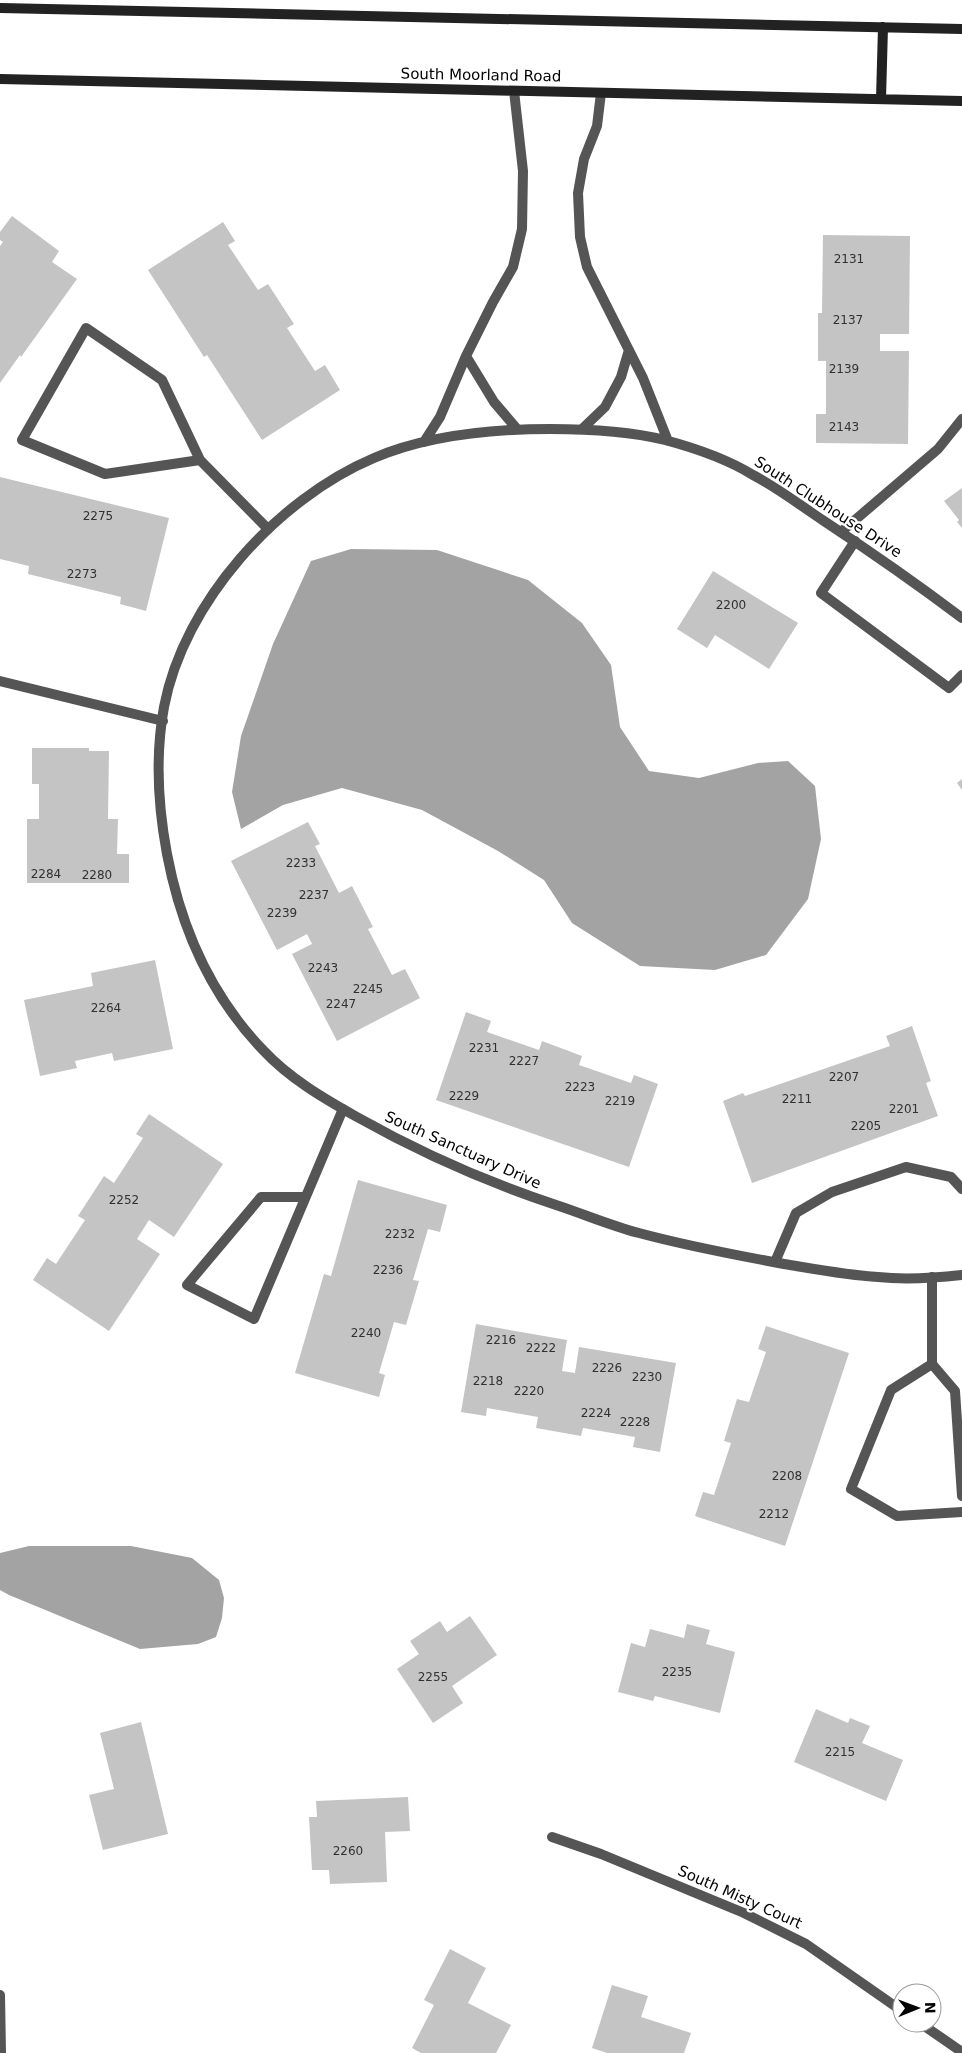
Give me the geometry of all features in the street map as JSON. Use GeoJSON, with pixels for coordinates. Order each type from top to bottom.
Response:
{"type":"FeatureCollection","features":[{"type":"Feature","properties":{"kind":"main road"},"geometry":{"type":"LineString","coordinates":[[0,8],[962,29]]}},
{"type":"Feature","properties":{"kind":"main road"},"geometry":{"type":"LineString","coordinates":[[881,99],[883,27]]}},
{"type":"Feature","properties":{"kind":"main road","name":"South Moorland Road"},"geometry":{"type":"LineString","coordinates":[[0,80],[962,101]]}},
{"type":"Feature","properties":{"kind":"street"},"geometry":{"type":"LineString","coordinates":[[424,442],[440,417],[466,356],[513,267],[522,229],[523,171],[514,91]]}},
{"type":"Feature","properties":{"kind":"street"},"geometry":{"type":"LineString","coordinates":[[601,93],[596,126],[584,159],[578,194],[580,237],[587,266],[642,378],[668,441]]}},
{"type":"Feature","properties":{"kind":"street"},"geometry":{"type":"LineString","coordinates":[[200,460],[105,474],[22,440],[86,328],[162,380],[200,460],[268,529]]}},
{"type":"Feature","properties":{"kind":"street"},"geometry":{"type":"LineString","coordinates":[[582,429],[605,406],[621,377],[629,350]]}},
{"type":"Feature","properties":{"kind":"street"},"geometry":{"type":"LineString","coordinates":[[466,356],[494,402],[518,429]]}},
{"type":"Feature","properties":{"kind":"street"},"geometry":{"type":"LineString","coordinates":[[841,532],[938,449],[962,419]]}},
{"type":"Feature","properties":{"kind":"street","name":"South Clubhouse Drive"},"geometry":{"type":"LineString","coordinates":[[163,721],[164,706],[175,669],[203,609],[228,573],[268,529],[303,498],[345,472],[379,456],[424,442],[503,430],[582,429],[646,436],[711,455],[751,473],[855,541],[962,618]]}},
{"type":"Feature","properties":{"kind":"street"},"geometry":{"type":"LineString","coordinates":[[855,541],[821,593],[949,688],[962,675]]}},
{"type":"Feature","properties":{"kind":"street"},"geometry":{"type":"LineString","coordinates":[[0,681],[163,721]]}},
{"type":"Feature","properties":{"kind":"street","name":"South Sanctuary Drive"},"geometry":{"type":"LineString","coordinates":[[163,721],[158,774],[162,826],[174,891],[196,952],[220,998],[236,1020],[266,1054],[317,1094],[400,1141],[517,1192],[636,1232],[715,1252],[882,1278],[962,1275]]}},
{"type":"Feature","properties":{"kind":"street"},"geometry":{"type":"LineString","coordinates":[[305,1197],[261,1197],[188,1285],[254,1319],[343,1109]]}},
{"type":"Feature","properties":{"kind":"street"},"geometry":{"type":"LineString","coordinates":[[775,1262],[796,1213],[832,1192],[906,1167],[951,1177],[962,1189]]}},
{"type":"Feature","properties":{"kind":"street"},"geometry":{"type":"LineString","coordinates":[[932,1277],[932,1364],[955,1390],[962,1496]]}},
{"type":"Feature","properties":{"kind":"street"},"geometry":{"type":"LineString","coordinates":[[932,1364],[890,1390],[851,1489],[897,1516],[962,1512]]}},
{"type":"Feature","properties":{"kind":"street","name":"South Misty Court"},"geometry":{"type":"LineString","coordinates":[[552,1837],[602,1854],[744,1913],[806,1944],[892,2004]]}},
{"type":"Feature","properties":{"kind":"street"},"geometry":{"type":"LineString","coordinates":[[0,1995],[1,2053]]}},
{"type":"Feature","properties":{"kind":"street"},"geometry":{"type":"LineString","coordinates":[[934,2033],[962,2052]]}},
{"type":"Feature","properties":{"kind":"shaded area"},"geometry":{"type":"Polygon","coordinates":[[[351,549],[437,550],[528,580],[582,623],[611,665],[620,727],[649,771],[699,778],[758,763],[788,761],[815,786],[821,839],[808,899],[766,955],[715,970],[640,966],[572,923],[544,880],[498,851],[422,810],[342,788],[283,805],[241,829],[232,792],[241,736],[273,644],[311,561],[351,549]]]}},
{"type":"Feature","properties":{"kind":"shaded area"},"geometry":{"type":"Polygon","coordinates":[[[29,1546],[131,1546],[192,1558],[219,1580],[224,1598],[222,1618],[216,1637],[198,1644],[140,1649],[9,1595],[0,1590],[0,1553],[29,1546]]]}},
{"type":"Feature","properties":{"kind":"building"},"geometry":{"type":"Polygon","coordinates":[[[12,216],[59,251],[52,262],[77,279],[0,383],[0,246],[3,242],[0,240],[0,232],[12,216]]]}},
{"type":"Feature","properties":{"kind":"building"},"geometry":{"type":"Polygon","coordinates":[[[223,222],[235,241],[228,245],[258,290],[268,284],[294,324],[287,328],[315,371],[325,365],[340,390],[262,440],[207,355],[204,357],[148,270],[223,222]]]}},
{"type":"Feature","properties":{"kind":"building"},"geometry":{"type":"Polygon","coordinates":[[[823,235],[910,236],[909,334],[880,334],[880,351],[909,351],[908,444],[816,443],[816,414],[826,414],[826,361],[818,361],[818,313],[822,313],[823,235]]]}},
{"type":"Feature","properties":{"kind":"building"},"geometry":{"type":"Polygon","coordinates":[[[0,477],[169,518],[146,611],[120,604],[121,597],[28,574],[29,566],[0,559],[0,477]]]}},
{"type":"Feature","properties":{"kind":"building"},"geometry":{"type":"Polygon","coordinates":[[[962,488],[962,528],[957,522],[959,520],[944,501],[962,488]]]}},
{"type":"Feature","properties":{"kind":"building"},"geometry":{"type":"Polygon","coordinates":[[[713,571],[798,623],[769,669],[715,635],[707,648],[677,629],[713,571]]]}},
{"type":"Feature","properties":{"kind":"building"},"geometry":{"type":"Polygon","coordinates":[[[32,748],[89,748],[89,751],[109,751],[108,819],[118,819],[117,854],[129,854],[129,883],[27,883],[27,819],[39,819],[39,784],[32,784],[32,748]]]}},
{"type":"Feature","properties":{"kind":"building"},"geometry":{"type":"Polygon","coordinates":[[[962,779],[962,790],[957,783],[962,779]]]}},
{"type":"Feature","properties":{"kind":"building"},"geometry":{"type":"Polygon","coordinates":[[[308,822],[320,844],[315,846],[339,893],[352,886],[373,927],[368,929],[392,975],[405,969],[420,998],[337,1041],[292,954],[312,944],[307,934],[277,950],[231,861],[308,822]]]}},
{"type":"Feature","properties":{"kind":"building"},"geometry":{"type":"Polygon","coordinates":[[[155,960],[173,1049],[114,1061],[112,1053],[75,1061],[77,1068],[40,1076],[24,1000],[93,986],[91,973],[155,960]]]}},
{"type":"Feature","properties":{"kind":"building"},"geometry":{"type":"Polygon","coordinates":[[[466,1012],[491,1021],[487,1032],[539,1050],[542,1041],[582,1056],[579,1065],[631,1083],[634,1075],[658,1084],[629,1167],[436,1100],[466,1012]]]}},
{"type":"Feature","properties":{"kind":"building"},"geometry":{"type":"Polygon","coordinates":[[[912,1026],[931,1081],[926,1083],[938,1116],[752,1183],[723,1101],[743,1093],[745,1096],[890,1046],[886,1036],[912,1026]]]}},
{"type":"Feature","properties":{"kind":"building"},"geometry":{"type":"Polygon","coordinates":[[[149,1114],[223,1164],[174,1237],[149,1220],[137,1239],[160,1254],[109,1331],[33,1280],[47,1258],[56,1264],[85,1220],[78,1216],[104,1176],[114,1183],[143,1138],[136,1134],[149,1114]]]}},
{"type":"Feature","properties":{"kind":"building"},"geometry":{"type":"Polygon","coordinates":[[[358,1180],[447,1205],[440,1232],[428,1229],[413,1280],[419,1281],[406,1325],[394,1322],[379,1373],[385,1375],[379,1397],[295,1373],[324,1274],[331,1276],[358,1180]]]}},
{"type":"Feature","properties":{"kind":"building"},"geometry":{"type":"Polygon","coordinates":[[[476,1324],[567,1340],[562,1371],[575,1373],[579,1347],[676,1363],[660,1452],[633,1447],[635,1437],[583,1428],[581,1436],[536,1428],[538,1417],[487,1408],[486,1416],[461,1412],[476,1324]]]}},
{"type":"Feature","properties":{"kind":"building"},"geometry":{"type":"Polygon","coordinates":[[[766,1326],[849,1353],[785,1546],[695,1516],[703,1492],[714,1495],[731,1443],[724,1441],[737,1399],[749,1402],[766,1352],[758,1349],[766,1326]]]}},
{"type":"Feature","properties":{"kind":"building"},"geometry":{"type":"Polygon","coordinates":[[[470,1616],[497,1655],[452,1686],[463,1703],[433,1723],[397,1669],[419,1654],[410,1641],[440,1621],[447,1632],[470,1616]]]}},
{"type":"Feature","properties":{"kind":"building"},"geometry":{"type":"Polygon","coordinates":[[[687,1624],[710,1630],[706,1644],[735,1652],[720,1713],[655,1696],[653,1701],[618,1692],[631,1643],[645,1647],[650,1629],[684,1638],[687,1624]]]}},
{"type":"Feature","properties":{"kind":"building"},"geometry":{"type":"Polygon","coordinates":[[[816,1709],[848,1723],[850,1718],[870,1726],[862,1743],[903,1760],[886,1801],[794,1762],[816,1709]]]}},
{"type":"Feature","properties":{"kind":"building"},"geometry":{"type":"Polygon","coordinates":[[[141,1722],[168,1834],[103,1850],[89,1795],[114,1789],[100,1733],[141,1722]]]}},
{"type":"Feature","properties":{"kind":"building"},"geometry":{"type":"Polygon","coordinates":[[[408,1797],[410,1831],[385,1832],[387,1882],[330,1884],[329,1870],[312,1870],[309,1817],[317,1817],[316,1801],[408,1797]]]}},
{"type":"Feature","properties":{"kind":"building"},"geometry":{"type":"Polygon","coordinates":[[[450,1949],[486,1968],[468,2003],[511,2025],[496,2053],[421,2053],[412,2048],[434,2005],[424,2000],[450,1949]]]}},
{"type":"Feature","properties":{"kind":"building"},"geometry":{"type":"Polygon","coordinates":[[[612,1985],[648,1996],[641,2017],[691,2033],[684,2053],[607,2053],[592,2048],[612,1985]]]}}]}
